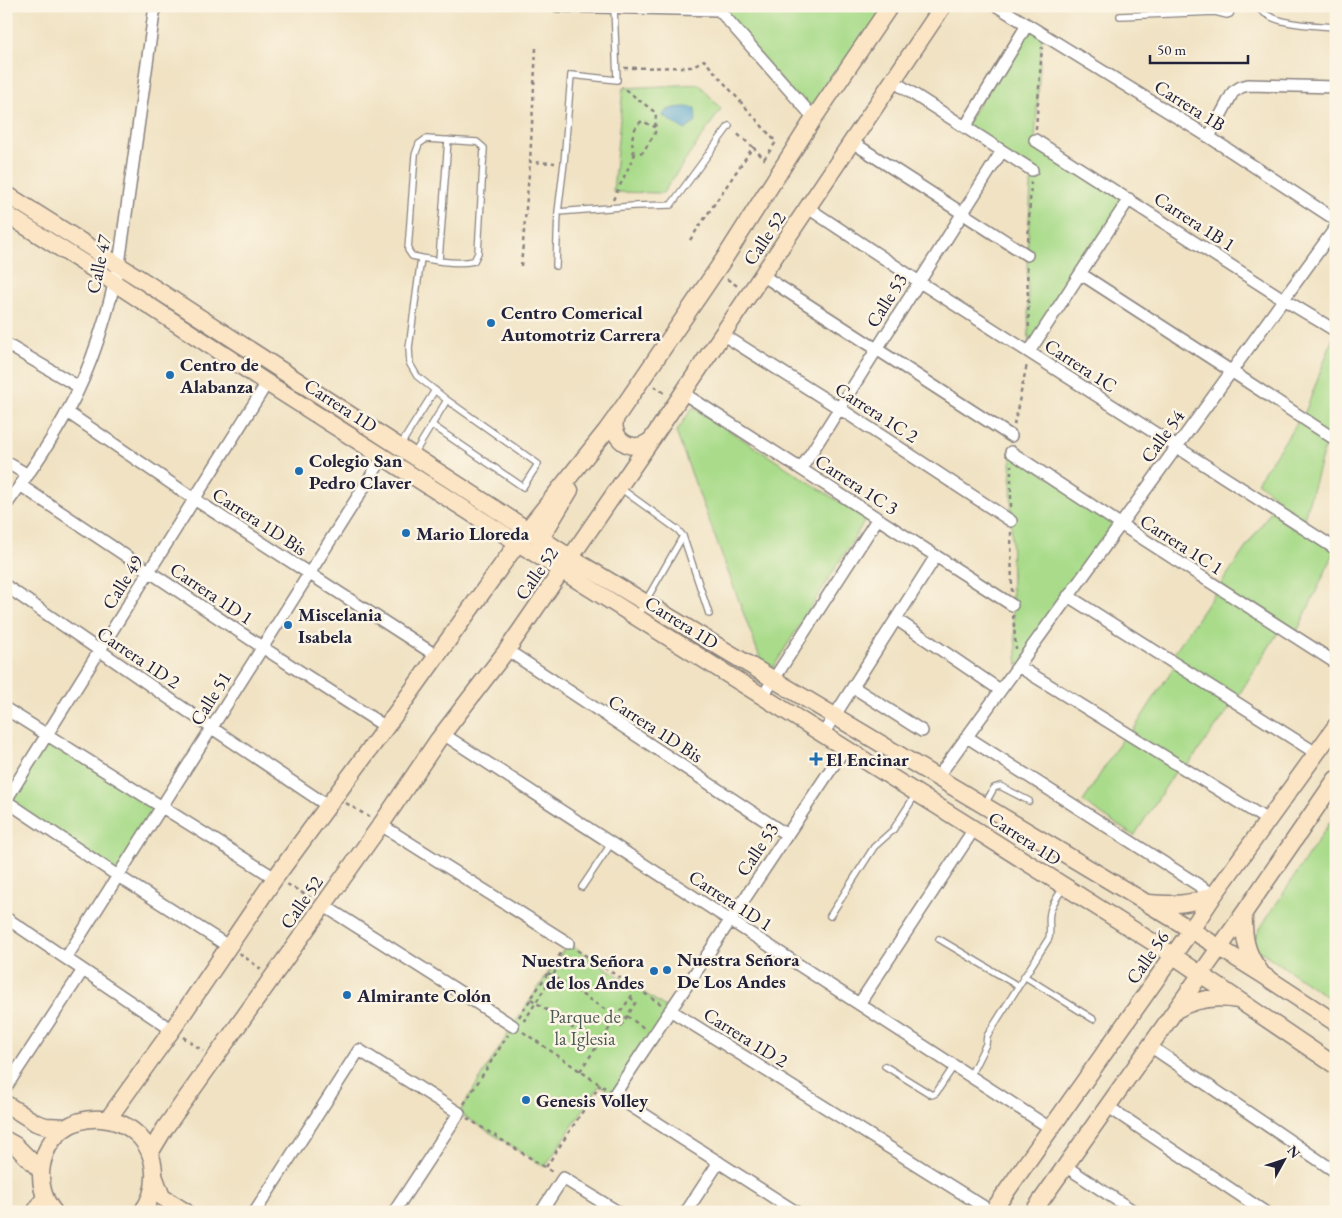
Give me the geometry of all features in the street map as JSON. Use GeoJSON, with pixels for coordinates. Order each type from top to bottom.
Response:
{"type":"FeatureCollection","features":[{"type":"Feature","properties":{"kind":"street","name":"Calle 47"},"geometry":{"type":"LineString","coordinates":[[6,505],[28,475],[67,412],[79,388],[96,344],[118,264],[155,6]]}},
{"type":"Feature","properties":{"kind":"street"},"geometry":{"type":"LineString","coordinates":[[557,6],[720,10],[814,118]]}},
{"type":"Feature","properties":{"kind":"street","name":"Calle 52"},"geometry":{"type":"LineString","coordinates":[[108,1119],[172,1030],[275,878],[437,656],[606,431],[715,271],[814,118],[890,6]]}},
{"type":"Feature","properties":{"kind":"street","name":"Calle 52"},"geometry":{"type":"LineString","coordinates":[[150,1153],[165,1128],[381,825],[443,734],[507,650],[654,436],[943,6]]}},
{"type":"Feature","properties":{"kind":"street","name":"Carrera 1B"},"geometry":{"type":"LineString","coordinates":[[998,6],[1208,137],[1336,220]]}},
{"type":"Feature","properties":{"kind":"street"},"geometry":{"type":"LineString","coordinates":[[964,127],[1027,25]]}},
{"type":"Feature","properties":{"kind":"street"},"geometry":{"type":"LineString","coordinates":[[893,81],[1032,170]]}},
{"type":"Feature","properties":{"kind":"street"},"geometry":{"type":"LineString","coordinates":[[1208,137],[1233,92],[1240,87],[1248,85],[1336,86]]}},
{"type":"Feature","properties":{"kind":"street","name":"Carrera 1B 1"},"geometry":{"type":"LineString","coordinates":[[1035,140],[1336,331]]}},
{"type":"Feature","properties":{"kind":"street"},"geometry":{"type":"LineString","coordinates":[[852,142],[1027,255]]}},
{"type":"Feature","properties":{"kind":"street","name":"Calle 53"},"geometry":{"type":"LineString","coordinates":[[801,468],[1002,151]]}},
{"type":"Feature","properties":{"kind":"street","name":"Carrera 1D"},"geometry":{"type":"LineString","coordinates":[[6,194],[118,264],[406,451],[566,564],[636,617],[1172,955],[1336,1066]]}},
{"type":"Feature","properties":{"kind":"street"},"geometry":{"type":"LineString","coordinates":[[1029,352],[1129,199]]}},
{"type":"Feature","properties":{"kind":"street","name":"Carrera 1C"},"geometry":{"type":"LineString","coordinates":[[808,208],[918,282],[1336,549]]}},
{"type":"Feature","properties":{"kind":"street","name":"Carrera 1D"},"geometry":{"type":"LineString","coordinates":[[6,214],[383,456],[528,537]]}},
{"type":"Feature","properties":{"kind":"street","name":"Calle 54"},"geometry":{"type":"LineString","coordinates":[[937,778],[1336,226]]}},
{"type":"Feature","properties":{"kind":"street"},"geometry":{"type":"LineString","coordinates":[[1081,274],[1336,440]]}},
{"type":"Feature","properties":{"kind":"street"},"geometry":{"type":"LineString","coordinates":[[762,275],[1011,436]]}},
{"type":"Feature","properties":{"kind":"street","name":"Carrera 1C 2"},"geometry":{"type":"LineString","coordinates":[[722,334],[1011,521]]}},
{"type":"Feature","properties":{"kind":"street"},"geometry":{"type":"LineString","coordinates":[[6,344],[79,388]]}},
{"type":"Feature","properties":{"kind":"street","name":"Calle 49"},"geometry":{"type":"LineString","coordinates":[[6,800],[267,382]]}},
{"type":"Feature","properties":{"kind":"street","name":"Carrera 1C 3"},"geometry":{"type":"LineString","coordinates":[[680,397],[801,468],[1012,604]]}},
{"type":"Feature","properties":{"kind":"street","name":"Carrera 1D Bis"},"geometry":{"type":"LineString","coordinates":[[67,412],[194,499],[437,656]]}},
{"type":"Feature","properties":{"kind":"street"},"geometry":{"type":"LineString","coordinates":[[618,413],[614,424],[615,431],[627,445],[645,445],[654,436]]}},
{"type":"Feature","properties":{"kind":"street","name":"Carrera 1C 1"},"geometry":{"type":"LineString","coordinates":[[1011,452],[1336,663]]}},
{"type":"Feature","properties":{"kind":"street","name":"Calle 51"},"geometry":{"type":"LineString","coordinates":[[66,958],[383,456]]}},
{"type":"Feature","properties":{"kind":"street"},"geometry":{"type":"LineString","coordinates":[[6,462],[28,475]]}},
{"type":"Feature","properties":{"kind":"street","name":"Carrera 1D 1"},"geometry":{"type":"LineString","coordinates":[[20,485],[262,647],[386,727]]}},
{"type":"Feature","properties":{"kind":"street"},"geometry":{"type":"LineString","coordinates":[[763,696],[878,518]]}},
{"type":"Feature","properties":{"kind":"street"},"geometry":{"type":"LineString","coordinates":[[528,537],[566,564]]}},
{"type":"Feature","properties":{"kind":"street"},"geometry":{"type":"LineString","coordinates":[[823,734],[936,556]]}},
{"type":"Feature","properties":{"kind":"street","name":"Carrera 1D"},"geometry":{"type":"LineString","coordinates":[[566,564],[645,602],[1191,930],[1336,1023]]}},
{"type":"Feature","properties":{"kind":"street","name":"Carrera 1D 2"},"geometry":{"type":"LineString","coordinates":[[6,586],[212,728],[332,801]]}},
{"type":"Feature","properties":{"kind":"street"},"geometry":{"type":"LineString","coordinates":[[1068,596],[1316,753]]}},
{"type":"Feature","properties":{"kind":"street"},"geometry":{"type":"LineString","coordinates":[[896,619],[1000,690]]}},
{"type":"Feature","properties":{"kind":"street","name":"Carrera 1D Bis"},"geometry":{"type":"LineString","coordinates":[[507,650],[787,835]]}},
{"type":"Feature","properties":{"kind":"street"},"geometry":{"type":"LineString","coordinates":[[1018,666],[1268,820]]}},
{"type":"Feature","properties":{"kind":"street"},"geometry":{"type":"LineString","coordinates":[[853,687],[922,732]]}},
{"type":"Feature","properties":{"kind":"street"},"geometry":{"type":"LineString","coordinates":[[6,709],[275,878]]}},
{"type":"Feature","properties":{"kind":"street","name":"Calle 56"},"geometry":{"type":"LineString","coordinates":[[992,1212],[1214,895],[1336,726]]}},
{"type":"Feature","properties":{"kind":"street","name":"Carrera 1D 1"},"geometry":{"type":"LineString","coordinates":[[443,734],[1050,1128]]}},
{"type":"Feature","properties":{"kind":"street"},"geometry":{"type":"LineString","coordinates":[[967,736],[1214,895]]}},
{"type":"Feature","properties":{"kind":"street","name":"Calle 53"},"geometry":{"type":"LineString","coordinates":[[719,1162],[614,1095],[845,748]]}},
{"type":"Feature","properties":{"kind":"street"},"geometry":{"type":"LineString","coordinates":[[1033,1212],[1220,948],[1336,779]]}},
{"type":"Feature","properties":{"kind":"street"},"geometry":{"type":"LineString","coordinates":[[6,800],[118,876],[228,946]]}},
{"type":"Feature","properties":{"kind":"street"},"geometry":{"type":"LineString","coordinates":[[381,825],[568,947]]}},
{"type":"Feature","properties":{"kind":"street"},"geometry":{"type":"LineString","coordinates":[[859,1004],[974,829]]}},
{"type":"Feature","properties":{"kind":"street"},"geometry":{"type":"LineString","coordinates":[[1146,903],[1184,904],[1214,895]]}},
{"type":"Feature","properties":{"kind":"street"},"geometry":{"type":"LineString","coordinates":[[323,905],[515,1023]]}},
{"type":"Feature","properties":{"kind":"street"},"geometry":{"type":"LineString","coordinates":[[1244,913],[1246,945],[1250,956],[1263,975]]}},
{"type":"Feature","properties":{"kind":"street"},"geometry":{"type":"LineString","coordinates":[[8,924],[66,958],[172,1030]]}},
{"type":"Feature","properties":{"kind":"street"},"geometry":{"type":"LineString","coordinates":[[6,1086],[83,970]]}},
{"type":"Feature","properties":{"kind":"street"},"geometry":{"type":"LineString","coordinates":[[1174,1011],[1187,1004],[1202,1000],[1218,998],[1240,1001]]}},
{"type":"Feature","properties":{"kind":"street","name":"Carrera 1D 2"},"geometry":{"type":"LineString","coordinates":[[670,1010],[992,1212]]}},
{"type":"Feature","properties":{"kind":"street"},"geometry":{"type":"LineString","coordinates":[[1150,1046],[1336,1172]]}},
{"type":"Feature","properties":{"kind":"street"},"geometry":{"type":"LineString","coordinates":[[254,1212],[359,1050],[459,1113],[394,1212]]}},
{"type":"Feature","properties":{"kind":"street"},"geometry":{"type":"LineString","coordinates":[[6,1104],[36,1123],[46,1126],[67,1127]]}},
{"type":"Feature","properties":{"kind":"street"},"geometry":{"type":"LineString","coordinates":[[1107,1106],[1265,1212]]}},
{"type":"Feature","properties":{"kind":"street"},"geometry":{"type":"LineString","coordinates":[[54,1212],[45,1197],[41,1180],[43,1158],[48,1146],[56,1136],[76,1122],[87,1119],[108,1119],[119,1122],[138,1135],[150,1153],[154,1166],[153,1190],[142,1212]]}},
{"type":"Feature","properties":{"kind":"street"},"geometry":{"type":"LineString","coordinates":[[6,1140],[41,1171]]}},
{"type":"Feature","properties":{"kind":"street"},"geometry":{"type":"LineString","coordinates":[[686,1212],[719,1162],[796,1212]]}},
{"type":"Feature","properties":{"kind":"street"},"geometry":{"type":"LineString","coordinates":[[1065,1166],[1135,1212]]}},
{"type":"Feature","properties":{"kind":"street"},"geometry":{"type":"LineString","coordinates":[[154,1178],[162,1197],[186,1212]]}},
{"type":"Feature","properties":{"kind":"street"},"geometry":{"type":"LineString","coordinates":[[542,1212],[563,1178],[618,1212]]}},
{"type":"Feature","properties":{"kind":"street"},"geometry":{"type":"LineString","coordinates":[[35,1212],[45,1197]]}},
{"type":"Feature","properties":{"kind":"lane"},"geometry":{"type":"LineString","coordinates":[[1208,6],[1215,12]]}},
{"type":"Feature","properties":{"kind":"lane"},"geometry":{"type":"LineString","coordinates":[[1120,16],[1215,12],[1227,15],[1230,14],[1233,6]]}},
{"type":"Feature","properties":{"kind":"lane"},"geometry":{"type":"LineString","coordinates":[[556,266],[558,212],[571,75],[617,80],[614,7]]}},
{"type":"Feature","properties":{"kind":"lane"},"geometry":{"type":"LineString","coordinates":[[1260,7],[1264,14],[1274,19],[1336,27]]}},
{"type":"Feature","properties":{"kind":"lane"},"geometry":{"type":"LineString","coordinates":[[558,212],[671,205],[729,126]]}},
{"type":"Feature","properties":{"kind":"lane"},"geometry":{"type":"LineString","coordinates":[[426,139],[448,140],[478,142],[484,148],[478,253],[474,261],[464,263],[412,256],[408,250],[415,154],[419,144],[426,139]]}},
{"type":"Feature","properties":{"kind":"lane"},"geometry":{"type":"LineString","coordinates":[[439,260],[448,140]]}},
{"type":"Feature","properties":{"kind":"lane"},"geometry":{"type":"LineString","coordinates":[[421,258],[409,348],[410,364],[417,376],[447,400],[538,464],[523,487],[432,425]]}},
{"type":"Feature","properties":{"kind":"lane"},"geometry":{"type":"LineString","coordinates":[[406,451],[435,390]]}},
{"type":"Feature","properties":{"kind":"lane"},"geometry":{"type":"LineString","coordinates":[[406,451],[432,425],[447,400]]}},
{"type":"Feature","properties":{"kind":"lane"},"geometry":{"type":"LineString","coordinates":[[618,487],[684,536],[709,614]]}},
{"type":"Feature","properties":{"kind":"lane"},"geometry":{"type":"LineString","coordinates":[[636,617],[684,536]]}},
{"type":"Feature","properties":{"kind":"lane"},"geometry":{"type":"LineString","coordinates":[[984,806],[994,788],[1000,786],[1029,801]]}},
{"type":"Feature","properties":{"kind":"lane"},"geometry":{"type":"LineString","coordinates":[[830,916],[874,847],[893,830],[916,792]]}},
{"type":"Feature","properties":{"kind":"lane"},"geometry":{"type":"LineString","coordinates":[[582,887],[611,844]]}},
{"type":"Feature","properties":{"kind":"lane"},"geometry":{"type":"LineString","coordinates":[[970,1076],[986,1044],[987,1036],[1049,938],[1051,908],[1064,886]]}},
{"type":"Feature","properties":{"kind":"lane"},"geometry":{"type":"LineString","coordinates":[[939,940],[1018,986]]}},
{"type":"Feature","properties":{"kind":"lane"},"geometry":{"type":"LineString","coordinates":[[1024,976],[1093,1019]]}},
{"type":"Feature","properties":{"kind":"lane"},"geometry":{"type":"LineString","coordinates":[[884,1066],[932,1095],[936,1093],[954,1066]]}},
{"type":"Feature","properties":{"kind":"path"},"geometry":{"type":"LineString","coordinates":[[1035,140],[1042,34]]}},
{"type":"Feature","properties":{"kind":"path"},"geometry":{"type":"LineString","coordinates":[[521,266],[530,162],[536,48]]}},
{"type":"Feature","properties":{"kind":"path"},"geometry":{"type":"LineString","coordinates":[[617,68],[691,67],[704,60],[776,142],[764,159],[729,126]]}},
{"type":"Feature","properties":{"kind":"path"},"geometry":{"type":"LineString","coordinates":[[617,80],[623,88],[656,113],[655,133],[643,152],[634,154]]}},
{"type":"Feature","properties":{"kind":"path"},"geometry":{"type":"LineString","coordinates":[[609,208],[634,154],[631,144],[637,125],[642,121],[655,127]]}},
{"type":"Feature","properties":{"kind":"path"},"geometry":{"type":"LineString","coordinates":[[690,240],[753,147]]}},
{"type":"Feature","properties":{"kind":"path"},"geometry":{"type":"LineString","coordinates":[[530,162],[564,163]]}},
{"type":"Feature","properties":{"kind":"path"},"geometry":{"type":"LineString","coordinates":[[715,271],[750,293]]}},
{"type":"Feature","properties":{"kind":"path"},"geometry":{"type":"LineString","coordinates":[[1011,436],[1029,352]]}},
{"type":"Feature","properties":{"kind":"path"},"geometry":{"type":"LineString","coordinates":[[642,378],[680,397]]}},
{"type":"Feature","properties":{"kind":"path"},"geometry":{"type":"LineString","coordinates":[[1011,452],[1012,604],[1018,666]]}},
{"type":"Feature","properties":{"kind":"path"},"geometry":{"type":"LineString","coordinates":[[332,801],[381,825]]}},
{"type":"Feature","properties":{"kind":"path"},"geometry":{"type":"LineString","coordinates":[[275,878],[323,905]]}},
{"type":"Feature","properties":{"kind":"path"},"geometry":{"type":"LineString","coordinates":[[228,946],[273,976]]}},
{"type":"Feature","properties":{"kind":"path"},"geometry":{"type":"LineString","coordinates":[[515,1023],[525,1020],[568,947],[670,1010]]}},
{"type":"Feature","properties":{"kind":"path"},"geometry":{"type":"LineString","coordinates":[[548,973],[617,1017]]}},
{"type":"Feature","properties":{"kind":"path"},"geometry":{"type":"LineString","coordinates":[[580,1071],[637,988]]}},
{"type":"Feature","properties":{"kind":"path"},"geometry":{"type":"LineString","coordinates":[[614,1022],[621,1026],[636,1002],[631,998]]}},
{"type":"Feature","properties":{"kind":"path"},"geometry":{"type":"LineString","coordinates":[[531,999],[597,1045]]}},
{"type":"Feature","properties":{"kind":"path"},"geometry":{"type":"LineString","coordinates":[[627,1016],[654,1035]]}},
{"type":"Feature","properties":{"kind":"path"},"geometry":{"type":"LineString","coordinates":[[459,1113],[545,1167],[600,1085],[515,1023]]}},
{"type":"Feature","properties":{"kind":"path"},"geometry":{"type":"LineString","coordinates":[[172,1030],[214,1059]]}},
{"type":"Feature","properties":{"kind":"green space"},"geometry":{"type":"Polygon","coordinates":[[[706,6],[890,6],[814,118],[720,10],[706,6]]]}},
{"type":"Feature","properties":{"kind":"green space"},"geometry":{"type":"Polygon","coordinates":[[[1027,25],[1042,34],[1035,140],[1129,199],[1029,352],[1027,255],[1032,171],[965,127],[1027,25]]]}},
{"type":"Feature","properties":{"kind":"green space"},"geometry":{"type":"Polygon","coordinates":[[[699,84],[721,109],[663,193],[613,192],[623,88],[699,84]]]}},
{"type":"Feature","properties":{"kind":"green space"},"geometry":{"type":"Polygon","coordinates":[[[1336,337],[1336,439],[1328,436],[1302,525],[1336,549],[1295,636],[1281,628],[1235,701],[1185,769],[1179,766],[1134,836],[1083,802],[1126,732],[1130,735],[1179,659],[1173,654],[1279,499],[1257,482],[1306,410],[1333,338],[1336,337]]]}},
{"type":"Feature","properties":{"kind":"green space"},"geometry":{"type":"Polygon","coordinates":[[[693,407],[866,519],[773,668],[762,663],[676,432],[693,407]]]}},
{"type":"Feature","properties":{"kind":"green space"},"geometry":{"type":"Polygon","coordinates":[[[1011,452],[1120,524],[1018,666],[1012,605],[1011,452]]]}},
{"type":"Feature","properties":{"kind":"green space"},"geometry":{"type":"Polygon","coordinates":[[[47,735],[161,806],[118,876],[6,801],[47,735]]]}},
{"type":"Feature","properties":{"kind":"green space"},"geometry":{"type":"Polygon","coordinates":[[[1336,813],[1336,1003],[1250,944],[1336,813]]]}},
{"type":"Feature","properties":{"kind":"green space","name":"Parque de la Iglesia"},"geometry":{"type":"Polygon","coordinates":[[[568,943],[670,1010],[614,1095],[600,1085],[545,1167],[459,1113],[513,1026],[568,943]]]}},
{"type":"Feature","properties":{"kind":"water"},"geometry":{"type":"Polygon","coordinates":[[[695,108],[696,122],[685,130],[663,116],[669,109],[695,108]]]}},
{"type":"Feature","properties":{"kind":"place","name":"Centro Comerical Automotriz Carrera"},"geometry":{"type":"Point","coordinates":[491,323]}},
{"type":"Feature","properties":{"kind":"place","name":"Centro de Alabanza"},"geometry":{"type":"Point","coordinates":[170,375]}},
{"type":"Feature","properties":{"kind":"place","name":"Colegio San Pedro Claver"},"geometry":{"type":"Point","coordinates":[299,471]}},
{"type":"Feature","properties":{"kind":"place","name":"Mario Lloreda"},"geometry":{"type":"Point","coordinates":[406,533]}},
{"type":"Feature","properties":{"kind":"place","name":"Miscelania Isabela"},"geometry":{"type":"Point","coordinates":[288,625]}},
{"type":"Feature","properties":{"kind":"place","name":"El Encinar"},"geometry":{"type":"Point","coordinates":[816,759]}},
{"type":"Feature","properties":{"kind":"place","name":"Nuestra Señora De Los Andes"},"geometry":{"type":"Point","coordinates":[667,970]}},
{"type":"Feature","properties":{"kind":"place","name":"Nuestra Señora de los Andes"},"geometry":{"type":"Point","coordinates":[654,971]}},
{"type":"Feature","properties":{"kind":"place","name":"Almirante Colón"},"geometry":{"type":"Point","coordinates":[347,995]}},
{"type":"Feature","properties":{"kind":"place","name":"Genesis Volley"},"geometry":{"type":"Point","coordinates":[526,1100]}}]}
